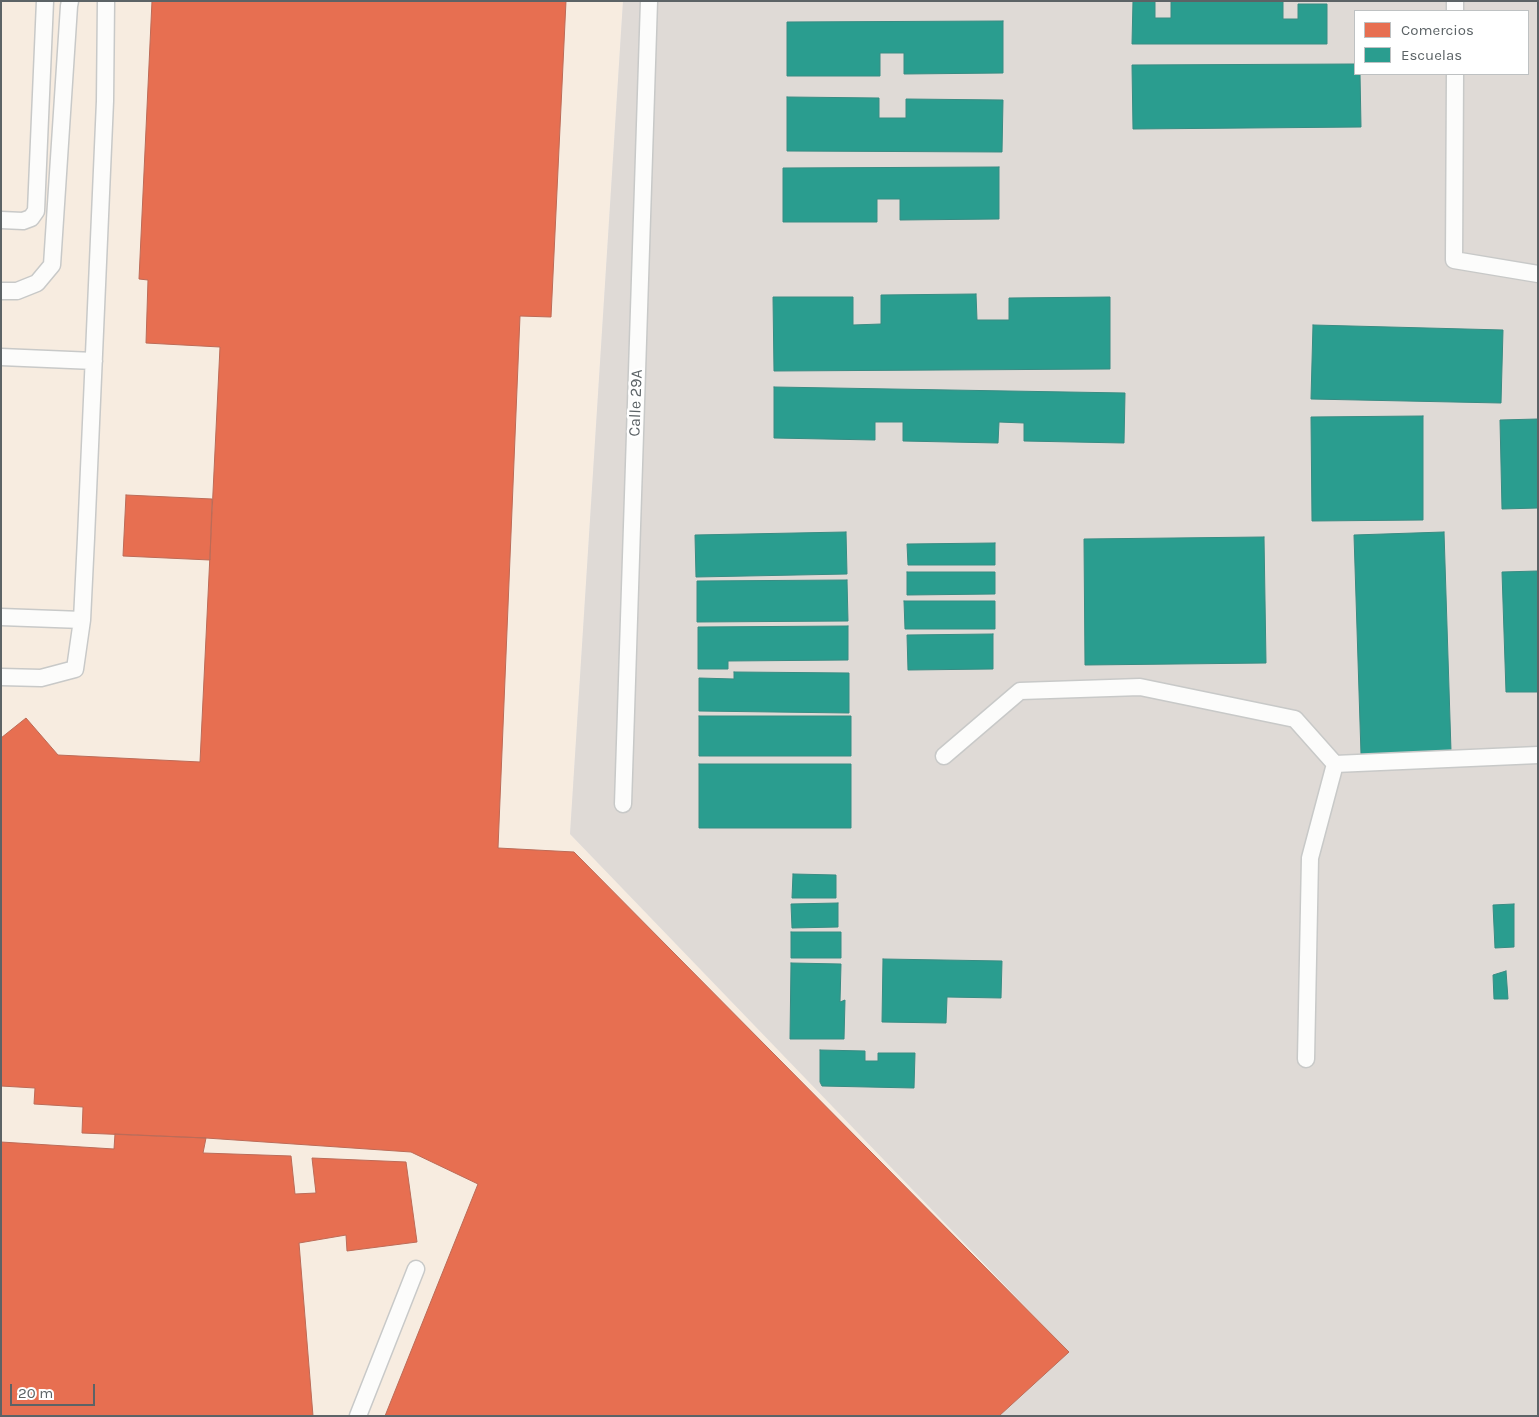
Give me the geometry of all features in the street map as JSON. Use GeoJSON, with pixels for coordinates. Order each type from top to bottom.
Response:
{"type":"FeatureCollection","features":[{"type":"Feature","properties":{"kind":"lane"},"geometry":{"type":"LineString","coordinates":[[1,220],[23,221],[31,218],[36,211],[45,1]]}},
{"type":"Feature","properties":{"kind":"lane"},"geometry":{"type":"LineString","coordinates":[[1,291],[17,291],[37,283],[52,264],[70,1]]}},
{"type":"Feature","properties":{"kind":"lane"},"geometry":{"type":"LineString","coordinates":[[1,678],[41,678],[75,669],[82,620],[94,361],[106,1]]}},
{"type":"Feature","properties":{"kind":"lane","name":"Calle 29A"},"geometry":{"type":"LineString","coordinates":[[624,804],[649,1]]}},
{"type":"Feature","properties":{"kind":"lane"},"geometry":{"type":"LineString","coordinates":[[1455,75],[1454,260],[1538,274]]}},
{"type":"Feature","properties":{"kind":"lane"},"geometry":{"type":"LineString","coordinates":[[1,357],[94,361]]}},
{"type":"Feature","properties":{"kind":"lane"},"geometry":{"type":"LineString","coordinates":[[1,617],[82,620]]}},
{"type":"Feature","properties":{"kind":"lane"},"geometry":{"type":"LineString","coordinates":[[944,756],[1020,692],[1140,687],[1295,719],[1335,764]]}},
{"type":"Feature","properties":{"kind":"lane"},"geometry":{"type":"LineString","coordinates":[[1335,764],[1538,755]]}},
{"type":"Feature","properties":{"kind":"lane"},"geometry":{"type":"LineString","coordinates":[[1306,1059],[1310,858],[1335,764]]}},
{"type":"Feature","properties":{"kind":"lane"},"geometry":{"type":"LineString","coordinates":[[358,1416],[416,1269]]}},
{"type":"Feature","properties":{"kind":"shaded area"},"geometry":{"type":"Polygon","coordinates":[[[1,1],[623,1],[570,834],[1069,1352],[999,1416],[1,1416],[1,1]]]}},
{"type":"Feature","properties":{"kind":"shaded area"},"geometry":{"type":"Polygon","coordinates":[[[623,1],[1538,1],[1538,1416],[999,1416],[1068,1351],[570,834],[623,1]]]}},
{"type":"Feature","properties":{"kind":"building: Comercios"},"geometry":{"type":"Polygon","coordinates":[[[152,1],[566,1],[551,317],[520,316],[498,848],[574,852],[1069,1352],[999,1416],[385,1416],[478,1184],[411,1152],[206,1138],[82,1133],[83,1107],[34,1104],[35,1088],[1,1086],[1,738],[26,718],[58,755],[200,762],[220,347],[146,343],[148,280],[139,279],[152,1]]]}},
{"type":"Feature","properties":{"kind":"building: Comercios"},"geometry":{"type":"Polygon","coordinates":[[[126,495],[212,499],[210,560],[123,556],[126,495]]]}},
{"type":"Feature","properties":{"kind":"building: Comercios"},"geometry":{"type":"Polygon","coordinates":[[[115,1134],[206,1138],[203,1153],[291,1156],[295,1194],[316,1193],[312,1158],[406,1162],[417,1242],[347,1251],[346,1235],[299,1243],[313,1416],[1,1416],[1,1142],[114,1149],[115,1134]]]}},
{"type":"Feature","properties":{"kind":"building: Escuelas"},"geometry":{"type":"Polygon","coordinates":[[[1133,1],[1155,1],[1155,18],[1171,18],[1171,1],[1283,1],[1283,19],[1298,19],[1298,4],[1327,4],[1327,44],[1132,44],[1133,1]]]}},
{"type":"Feature","properties":{"kind":"building: Escuelas"},"geometry":{"type":"Polygon","coordinates":[[[1003,21],[1003,73],[904,74],[904,53],[880,53],[880,76],[787,76],[787,22],[1003,21]]]}},
{"type":"Feature","properties":{"kind":"building: Escuelas"},"geometry":{"type":"Polygon","coordinates":[[[1354,64],[1354,75],[1360,75],[1361,127],[1133,129],[1132,65],[1354,64]]]}},
{"type":"Feature","properties":{"kind":"building: Escuelas"},"geometry":{"type":"Polygon","coordinates":[[[787,97],[879,98],[879,118],[906,118],[906,99],[1003,100],[1002,152],[787,151],[787,97]]]}},
{"type":"Feature","properties":{"kind":"building: Escuelas"},"geometry":{"type":"Polygon","coordinates":[[[999,167],[999,219],[900,220],[900,199],[877,199],[877,222],[783,222],[783,168],[999,167]]]}},
{"type":"Feature","properties":{"kind":"building: Escuelas"},"geometry":{"type":"Polygon","coordinates":[[[976,294],[977,320],[1009,320],[1009,298],[1110,297],[1110,369],[774,371],[773,297],[853,297],[853,325],[881,324],[881,295],[976,294]]]}},
{"type":"Feature","properties":{"kind":"building: Escuelas"},"geometry":{"type":"Polygon","coordinates":[[[1313,325],[1503,330],[1501,403],[1311,399],[1313,325]]]}},
{"type":"Feature","properties":{"kind":"building: Escuelas"},"geometry":{"type":"Polygon","coordinates":[[[774,387],[1125,393],[1124,443],[1024,441],[1024,423],[999,422],[998,443],[903,441],[903,422],[875,422],[875,440],[774,438],[774,387]]]}},
{"type":"Feature","properties":{"kind":"building: Escuelas"},"geometry":{"type":"Polygon","coordinates":[[[1423,416],[1423,520],[1312,521],[1311,417],[1423,416]]]}},
{"type":"Feature","properties":{"kind":"building: Escuelas"},"geometry":{"type":"Polygon","coordinates":[[[1538,419],[1538,508],[1502,509],[1500,420],[1538,419]]]}},
{"type":"Feature","properties":{"kind":"building: Escuelas"},"geometry":{"type":"Polygon","coordinates":[[[846,532],[847,574],[696,577],[695,535],[846,532]]]}},
{"type":"Feature","properties":{"kind":"building: Escuelas"},"geometry":{"type":"Polygon","coordinates":[[[1444,532],[1451,751],[1361,754],[1354,535],[1444,532]]]}},
{"type":"Feature","properties":{"kind":"building: Escuelas"},"geometry":{"type":"Polygon","coordinates":[[[1264,537],[1266,663],[1085,665],[1084,539],[1264,537]]]}},
{"type":"Feature","properties":{"kind":"building: Escuelas"},"geometry":{"type":"Polygon","coordinates":[[[995,543],[995,565],[908,565],[907,544],[995,543]]]}},
{"type":"Feature","properties":{"kind":"building: Escuelas"},"geometry":{"type":"Polygon","coordinates":[[[1538,571],[1538,692],[1506,692],[1502,572],[1538,571]]]}},
{"type":"Feature","properties":{"kind":"building: Escuelas"},"geometry":{"type":"Polygon","coordinates":[[[907,572],[995,572],[995,594],[907,595],[907,572]]]}},
{"type":"Feature","properties":{"kind":"building: Escuelas"},"geometry":{"type":"Polygon","coordinates":[[[847,580],[848,621],[697,622],[697,581],[847,580]]]}},
{"type":"Feature","properties":{"kind":"building: Escuelas"},"geometry":{"type":"Polygon","coordinates":[[[904,601],[995,601],[995,629],[905,629],[904,601]]]}},
{"type":"Feature","properties":{"kind":"building: Escuelas"},"geometry":{"type":"Polygon","coordinates":[[[848,626],[848,660],[728,661],[728,669],[698,669],[698,627],[848,626]]]}},
{"type":"Feature","properties":{"kind":"building: Escuelas"},"geometry":{"type":"Polygon","coordinates":[[[993,634],[993,669],[908,670],[907,635],[993,634]]]}},
{"type":"Feature","properties":{"kind":"building: Escuelas"},"geometry":{"type":"Polygon","coordinates":[[[734,672],[849,673],[849,713],[699,711],[699,678],[734,679],[734,672]]]}},
{"type":"Feature","properties":{"kind":"building: Escuelas"},"geometry":{"type":"Polygon","coordinates":[[[699,716],[851,716],[851,756],[699,756],[699,716]]]}},
{"type":"Feature","properties":{"kind":"building: Escuelas"},"geometry":{"type":"Polygon","coordinates":[[[699,764],[851,764],[851,828],[699,828],[699,764]]]}},
{"type":"Feature","properties":{"kind":"building: Escuelas"},"geometry":{"type":"Polygon","coordinates":[[[793,874],[836,875],[836,898],[792,898],[793,874]]]}},
{"type":"Feature","properties":{"kind":"building: Escuelas"},"geometry":{"type":"Polygon","coordinates":[[[838,903],[838,927],[792,928],[791,904],[838,903]]]}},
{"type":"Feature","properties":{"kind":"building: Escuelas"},"geometry":{"type":"Polygon","coordinates":[[[1514,904],[1514,947],[1495,948],[1493,905],[1514,904]]]}},
{"type":"Feature","properties":{"kind":"building: Escuelas"},"geometry":{"type":"Polygon","coordinates":[[[791,932],[841,932],[841,958],[791,958],[791,932]]]}},
{"type":"Feature","properties":{"kind":"building: Escuelas"},"geometry":{"type":"Polygon","coordinates":[[[883,959],[1002,961],[1001,998],[947,997],[946,1023],[882,1022],[883,959]]]}},
{"type":"Feature","properties":{"kind":"building: Escuelas"},"geometry":{"type":"Polygon","coordinates":[[[791,963],[841,964],[840,1002],[845,1000],[844,1039],[790,1039],[791,963]]]}},
{"type":"Feature","properties":{"kind":"building: Escuelas"},"geometry":{"type":"Polygon","coordinates":[[[1506,971],[1508,999],[1494,999],[1493,975],[1506,971]]]}},
{"type":"Feature","properties":{"kind":"building: Escuelas"},"geometry":{"type":"Polygon","coordinates":[[[820,1050],[865,1051],[865,1061],[878,1061],[878,1053],[915,1053],[914,1088],[822,1086],[820,1082],[820,1050]]]}}]}
